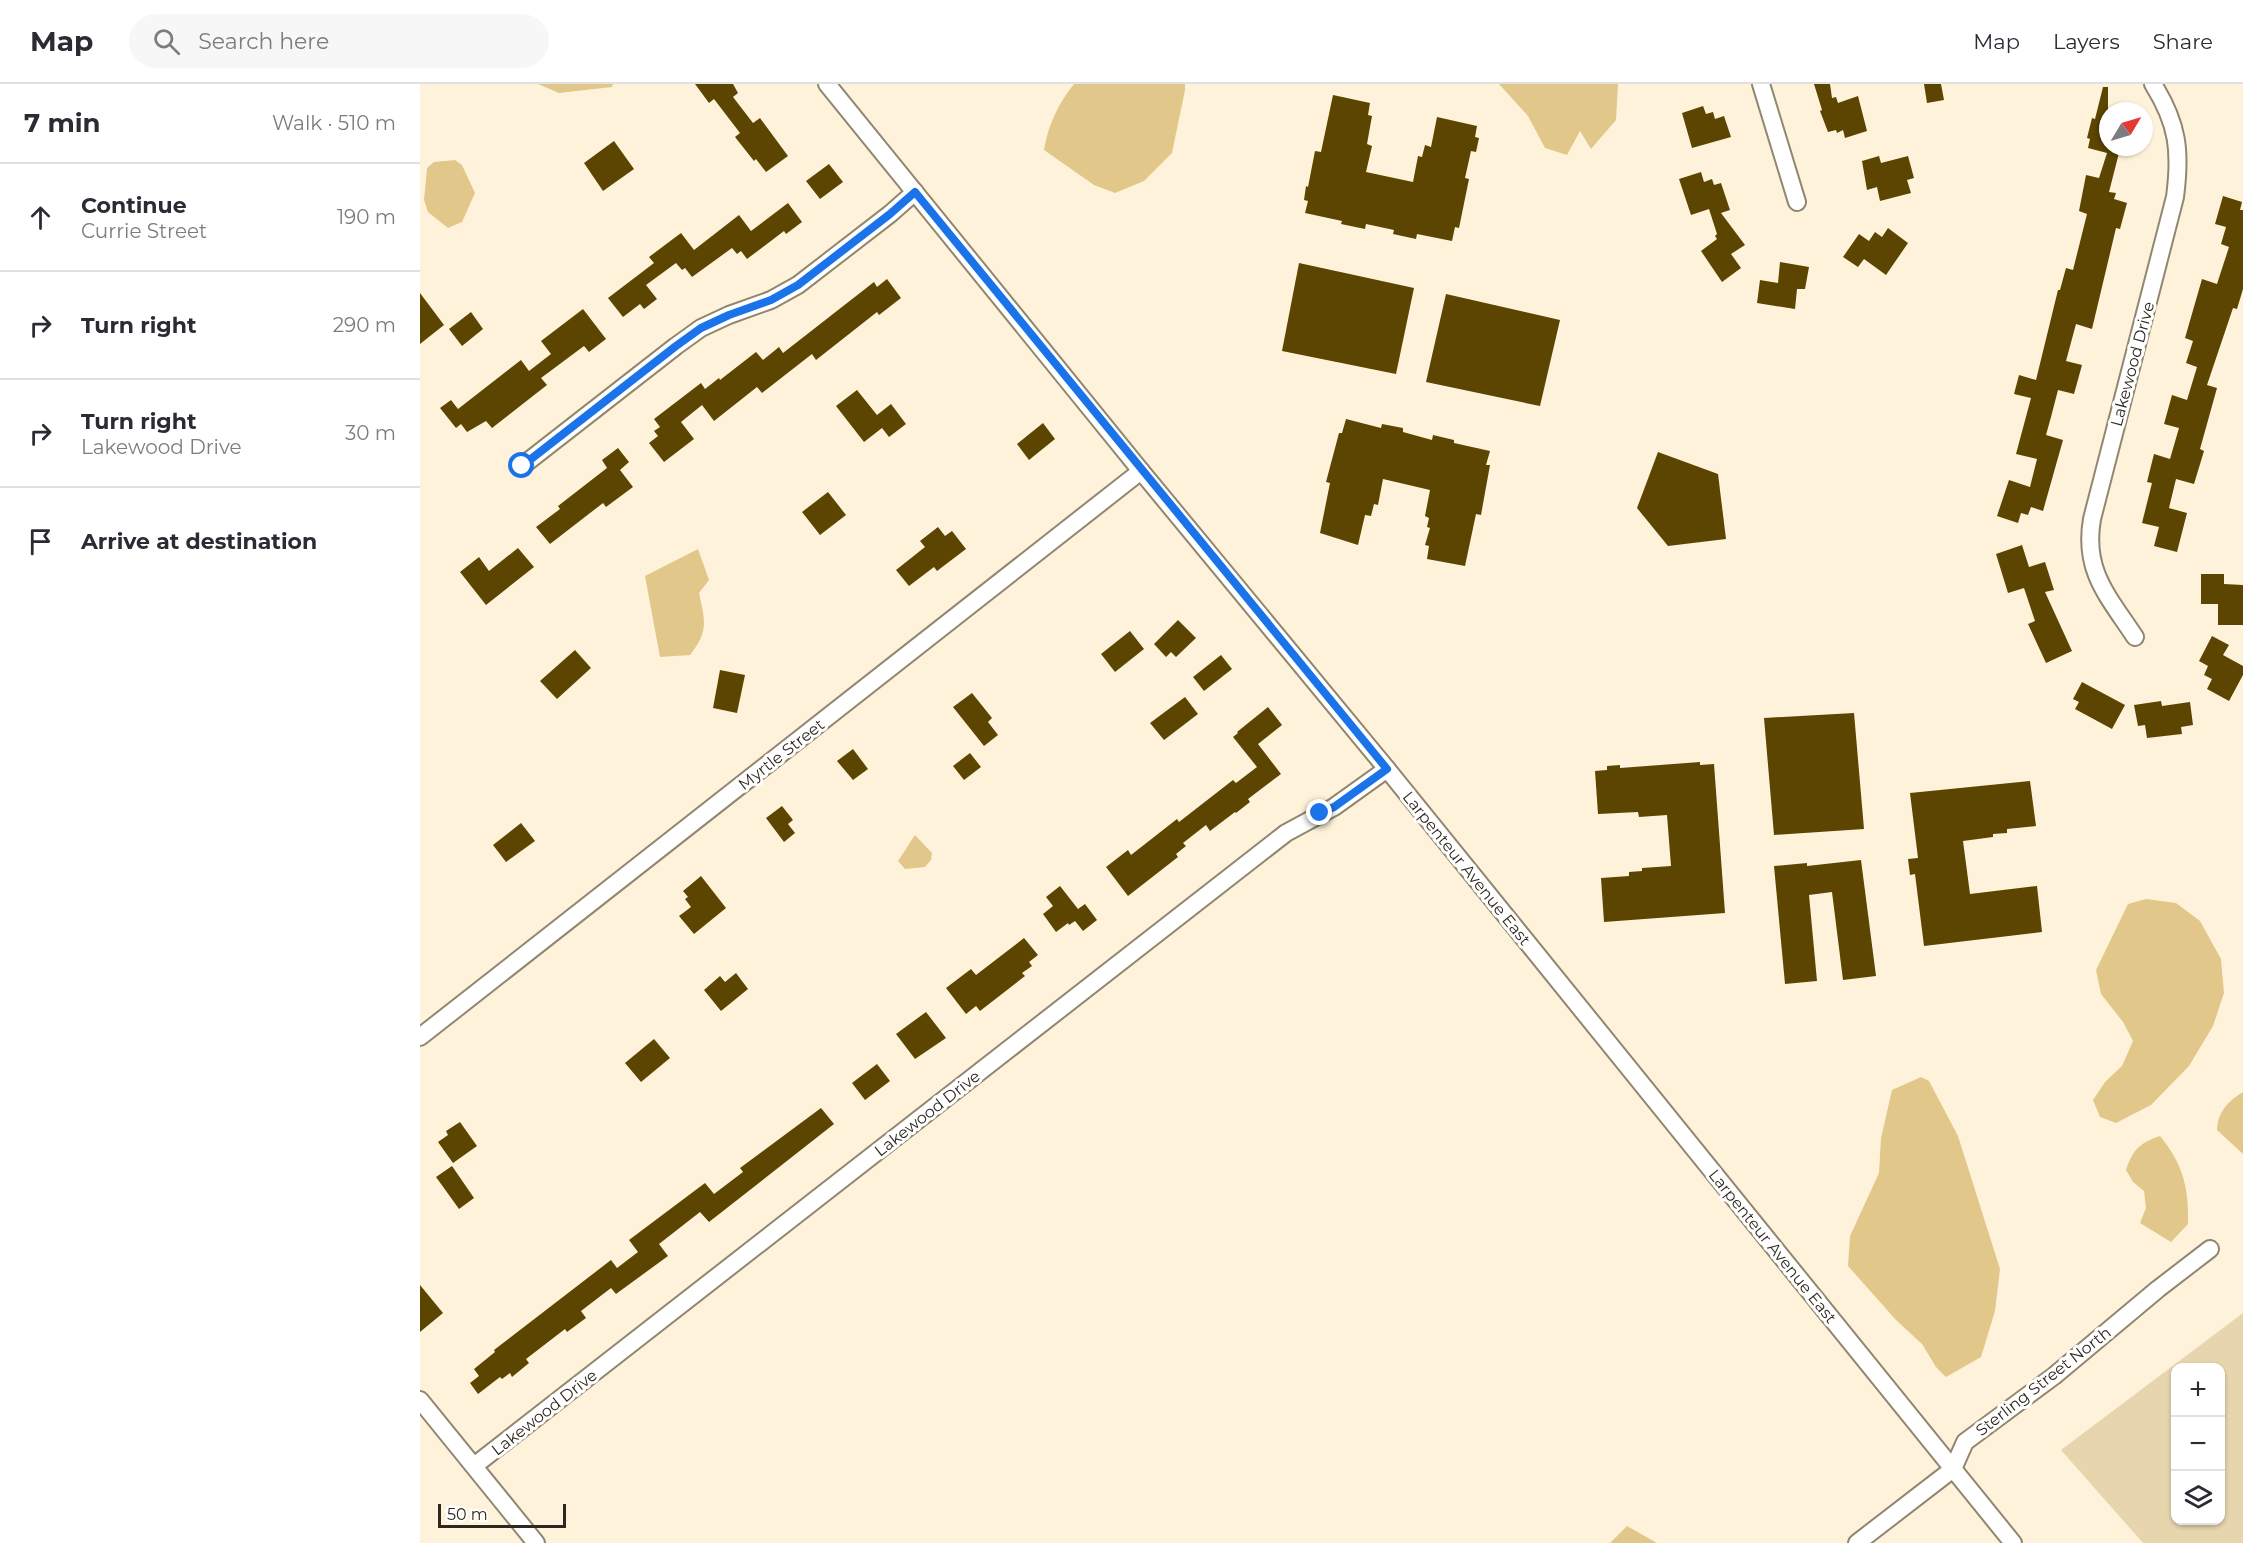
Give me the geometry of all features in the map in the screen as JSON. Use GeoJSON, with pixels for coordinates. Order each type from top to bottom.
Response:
{"type":"FeatureCollection","features":[{"type":"Feature","properties":{"kind":"street","name":"Larpenteur Avenue East"},"geometry":{"type":"LineString","coordinates":[[827,84],[1141,471],[1387,769],[2013,1543]]}},
{"type":"Feature","properties":{"kind":"street"},"geometry":{"type":"LineString","coordinates":[[1761,84],[1797,202]]}},
{"type":"Feature","properties":{"kind":"street","name":"Lakewood Drive"},"geometry":{"type":"LineString","coordinates":[[2135,638],[2096,575],[2090,556],[2089,537],[2176,187],[2179,166],[2178,143],[2172,119],[2153,84]]}},
{"type":"Feature","properties":{"kind":"street"},"geometry":{"type":"LineString","coordinates":[[522,466],[701,328],[771,300],[798,285],[915,192]]}},
{"type":"Feature","properties":{"kind":"street","name":"Myrtle Street"},"geometry":{"type":"LineString","coordinates":[[420,1037],[1141,471]]}},
{"type":"Feature","properties":{"kind":"street","name":"Lakewood Drive"},"geometry":{"type":"LineString","coordinates":[[474,1466],[1286,833],[1334,807],[1387,769]]}},
{"type":"Feature","properties":{"kind":"street","name":"Sterling Street North"},"geometry":{"type":"LineString","coordinates":[[1857,1543],[1953,1469],[1965,1442],[2054,1376],[2158,1289],[2210,1250]]}},
{"type":"Feature","properties":{"kind":"street"},"geometry":{"type":"LineString","coordinates":[[420,1400],[536,1543]]}},
{"type":"Feature","properties":{"kind":"shaded area"},"geometry":{"type":"Polygon","coordinates":[[[538,84],[613,84],[612,87],[559,93],[538,84]]]}},
{"type":"Feature","properties":{"kind":"shaded area"},"geometry":{"type":"Polygon","coordinates":[[[1074,84],[1185,84],[1172,153],[1144,181],[1115,193],[1094,185],[1044,150],[1054,115],[1074,84]]]}},
{"type":"Feature","properties":{"kind":"shaded area"},"geometry":{"type":"Polygon","coordinates":[[[1499,84],[1618,84],[1616,120],[1591,149],[1580,131],[1567,155],[1545,148],[1528,116],[1499,84]]]}},
{"type":"Feature","properties":{"kind":"shaded area"},"geometry":{"type":"Polygon","coordinates":[[[455,160],[462,165],[475,193],[462,222],[448,228],[428,212],[424,200],[427,168],[434,162],[455,160]]]}},
{"type":"Feature","properties":{"kind":"shaded area"},"geometry":{"type":"Polygon","coordinates":[[[698,549],[709,580],[699,593],[704,619],[703,632],[690,655],[660,657],[645,576],[698,549]]]}},
{"type":"Feature","properties":{"kind":"shaded area"},"geometry":{"type":"Polygon","coordinates":[[[915,835],[932,853],[931,860],[925,867],[905,869],[898,861],[915,835]]]}},
{"type":"Feature","properties":{"kind":"shaded area"},"geometry":{"type":"Polygon","coordinates":[[[2146,899],[2176,903],[2200,921],[2221,959],[2224,993],[2213,1026],[2189,1066],[2151,1105],[2116,1123],[2100,1117],[2093,1100],[2105,1082],[2122,1066],[2133,1041],[2123,1022],[2101,994],[2096,970],[2128,904],[2146,899]]]}},
{"type":"Feature","properties":{"kind":"shaded area"},"geometry":{"type":"Polygon","coordinates":[[[1921,1077],[1929,1081],[1958,1136],[2000,1269],[1995,1311],[1981,1357],[1946,1377],[1936,1367],[1922,1344],[1896,1320],[1848,1266],[1850,1236],[1879,1173],[1881,1138],[1892,1090],[1921,1077]]]}},
{"type":"Feature","properties":{"kind":"shaded area"},"geometry":{"type":"Polygon","coordinates":[[[2243,1092],[2243,1154],[2217,1130],[2224,1108],[2243,1092]]]}},
{"type":"Feature","properties":{"kind":"shaded area"},"geometry":{"type":"Polygon","coordinates":[[[2160,1136],[2174,1156],[2186,1188],[2188,1224],[2171,1242],[2140,1223],[2146,1208],[2144,1191],[2133,1182],[2126,1170],[2131,1157],[2138,1148],[2147,1141],[2160,1136]]]}},
{"type":"Feature","properties":{"kind":"shaded area"},"geometry":{"type":"Polygon","coordinates":[[[2243,1313],[2243,1543],[2143,1543],[2061,1450],[2171,1367],[2171,1525],[2225,1525],[2225,1363],[2177,1363],[2243,1313]]]}},
{"type":"Feature","properties":{"kind":"shaded area"},"geometry":{"type":"Polygon","coordinates":[[[1627,1526],[1657,1543],[1610,1543],[1627,1526]]]}},
{"type":"Feature","properties":{"kind":"building"},"geometry":{"type":"Polygon","coordinates":[[[695,84],[733,84],[738,93],[733,97],[753,123],[760,118],[788,156],[766,172],[735,137],[740,133],[714,99],[709,103],[695,84]]]}},
{"type":"Feature","properties":{"kind":"building"},"geometry":{"type":"Polygon","coordinates":[[[1814,84],[1830,84],[1832,98],[1836,97],[1838,103],[1858,96],[1867,131],[1845,138],[1843,130],[1837,133],[1836,130],[1828,132],[1814,84]]]}},
{"type":"Feature","properties":{"kind":"building"},"geometry":{"type":"Polygon","coordinates":[[[1924,84],[1941,84],[1944,100],[1927,103],[1924,84]]]}},
{"type":"Feature","properties":{"kind":"building"},"geometry":{"type":"Polygon","coordinates":[[[2103,87],[2108,87],[2108,102],[2099,102],[2103,87]]]}},
{"type":"Feature","properties":{"kind":"building"},"geometry":{"type":"Polygon","coordinates":[[[1333,95],[1370,103],[1368,115],[1372,116],[1367,144],[1372,146],[1366,172],[1413,182],[1418,156],[1422,157],[1425,145],[1431,147],[1437,117],[1477,126],[1475,137],[1479,138],[1476,152],[1471,151],[1465,178],[1469,179],[1459,228],[1455,227],[1452,241],[1417,234],[1416,239],[1393,234],[1394,230],[1366,224],[1365,229],[1341,224],[1342,221],[1305,213],[1308,201],[1304,200],[1306,186],[1308,187],[1315,151],[1321,152],[1333,95]]]}},
{"type":"Feature","properties":{"kind":"building"},"geometry":{"type":"Polygon","coordinates":[[[2099,103],[2099,151],[2088,148],[2090,139],[2087,138],[2092,118],[2095,119],[2099,103]]]}},
{"type":"Feature","properties":{"kind":"building"},"geometry":{"type":"Polygon","coordinates":[[[1703,106],[1706,114],[1713,112],[1715,119],[1724,116],[1731,137],[1692,148],[1682,113],[1703,106]]]}},
{"type":"Feature","properties":{"kind":"building"},"geometry":{"type":"Polygon","coordinates":[[[614,141],[634,169],[603,191],[584,163],[614,141]]]}},
{"type":"Feature","properties":{"kind":"building"},"geometry":{"type":"Polygon","coordinates":[[[1879,156],[1881,163],[1908,156],[1914,178],[1907,180],[1911,193],[1880,201],[1877,187],[1867,190],[1862,161],[1879,156]]]}},
{"type":"Feature","properties":{"kind":"building"},"geometry":{"type":"Polygon","coordinates":[[[2106,156],[2118,156],[2109,192],[2116,193],[2114,199],[2127,203],[2120,229],[2116,228],[2092,329],[2076,324],[2066,361],[2082,365],[2074,394],[2058,390],[2046,435],[2063,440],[2043,511],[2031,507],[2028,515],[2021,513],[2018,523],[1997,516],[2009,480],[2030,487],[2037,459],[2016,454],[2031,398],[2014,394],[2019,375],[2036,380],[2058,290],[2060,290],[2066,268],[2073,270],[2087,214],[2079,211],[2086,175],[2099,178],[2106,156]]]}},
{"type":"Feature","properties":{"kind":"building"},"geometry":{"type":"Polygon","coordinates":[[[829,164],[843,182],[820,199],[806,181],[829,164]]]}},
{"type":"Feature","properties":{"kind":"building"},"geometry":{"type":"Polygon","coordinates":[[[1701,172],[1704,182],[1712,179],[1714,185],[1721,183],[1730,210],[1721,213],[1745,245],[1731,254],[1741,268],[1722,282],[1701,251],[1717,239],[1709,209],[1691,215],[1679,179],[1701,172]]]}},
{"type":"Feature","properties":{"kind":"building"},"geometry":{"type":"Polygon","coordinates":[[[2223,196],[2242,202],[2240,210],[2243,210],[2243,289],[2237,309],[2233,308],[2207,385],[2217,388],[2200,449],[2204,451],[2194,484],[2176,479],[2169,508],[2187,513],[2177,552],[2154,546],[2159,527],[2142,523],[2152,483],[2147,482],[2154,454],[2170,459],[2179,428],[2164,424],[2172,395],[2187,400],[2197,367],[2186,363],[2193,341],[2185,338],[2202,279],[2217,284],[2229,247],[2221,244],[2226,227],[2215,224],[2223,196]]]}},
{"type":"Feature","properties":{"kind":"building"},"geometry":{"type":"Polygon","coordinates":[[[788,203],[802,222],[786,234],[784,231],[747,259],[741,251],[737,254],[732,248],[692,277],[685,268],[682,270],[676,263],[646,285],[657,299],[644,309],[640,304],[623,317],[608,298],[654,263],[649,257],[681,233],[694,250],[739,215],[751,231],[788,203]]]}},
{"type":"Feature","properties":{"kind":"building"},"geometry":{"type":"Polygon","coordinates":[[[1888,228],[1908,243],[1886,275],[1864,259],[1858,267],[1843,257],[1859,234],[1869,241],[1875,232],[1882,237],[1888,228]]]}},
{"type":"Feature","properties":{"kind":"building"},"geometry":{"type":"Polygon","coordinates":[[[1780,262],[1809,267],[1805,289],[1797,289],[1795,309],[1757,303],[1760,280],[1778,283],[1780,262]]]}},
{"type":"Feature","properties":{"kind":"building"},"geometry":{"type":"Polygon","coordinates":[[[1299,263],[1414,288],[1396,374],[1282,351],[1299,263]]]}},
{"type":"Feature","properties":{"kind":"building"},"geometry":{"type":"Polygon","coordinates":[[[887,279],[901,298],[879,315],[877,312],[816,360],[812,354],[762,393],[757,387],[714,421],[702,405],[681,422],[694,439],[664,462],[649,443],[658,436],[654,431],[660,427],[654,419],[701,383],[705,389],[756,352],[763,360],[779,347],[783,353],[874,282],[877,287],[887,279]]]}},
{"type":"Feature","properties":{"kind":"building"},"geometry":{"type":"Polygon","coordinates":[[[420,293],[444,325],[420,344],[420,293]]]}},
{"type":"Feature","properties":{"kind":"building"},"geometry":{"type":"Polygon","coordinates":[[[1446,294],[1560,320],[1540,406],[1426,382],[1446,294]]]}},
{"type":"Feature","properties":{"kind":"building"},"geometry":{"type":"Polygon","coordinates":[[[583,309],[606,339],[589,352],[584,346],[541,378],[547,385],[492,428],[486,421],[467,432],[461,424],[456,428],[440,408],[451,400],[458,409],[521,360],[529,371],[551,354],[541,341],[583,309]]]}},
{"type":"Feature","properties":{"kind":"building"},"geometry":{"type":"Polygon","coordinates":[[[471,312],[483,329],[462,346],[449,329],[471,312]]]}},
{"type":"Feature","properties":{"kind":"building"},"geometry":{"type":"Polygon","coordinates":[[[857,390],[877,415],[891,404],[906,424],[889,437],[882,428],[864,442],[836,406],[857,390]]]}},
{"type":"Feature","properties":{"kind":"building"},"geometry":{"type":"Polygon","coordinates":[[[1346,419],[1381,428],[1382,424],[1403,428],[1403,432],[1432,440],[1433,435],[1454,440],[1454,443],[1490,451],[1486,465],[1490,465],[1481,515],[1476,514],[1465,566],[1427,559],[1429,546],[1425,545],[1430,528],[1427,527],[1429,518],[1425,516],[1430,490],[1383,479],[1378,505],[1374,504],[1371,516],[1365,515],[1358,545],[1320,533],[1330,483],[1326,482],[1339,433],[1342,433],[1346,419]]]}},
{"type":"Feature","properties":{"kind":"building"},"geometry":{"type":"Polygon","coordinates":[[[1043,423],[1055,439],[1029,460],[1017,444],[1043,423]]]}},
{"type":"Feature","properties":{"kind":"building"},"geometry":{"type":"Polygon","coordinates":[[[618,448],[629,462],[620,470],[633,487],[606,507],[603,503],[550,544],[536,527],[560,509],[558,506],[607,468],[602,460],[618,448]]]}},
{"type":"Feature","properties":{"kind":"building"},"geometry":{"type":"Polygon","coordinates":[[[1658,452],[1718,474],[1726,539],[1668,546],[1637,508],[1658,452]]]}},
{"type":"Feature","properties":{"kind":"building"},"geometry":{"type":"Polygon","coordinates":[[[828,492],[846,515],[820,535],[802,512],[828,492]]]}},
{"type":"Feature","properties":{"kind":"building"},"geometry":{"type":"Polygon","coordinates":[[[938,527],[945,536],[952,531],[966,549],[937,571],[934,567],[909,586],[896,570],[925,547],[920,541],[938,527]]]}},
{"type":"Feature","properties":{"kind":"building"},"geometry":{"type":"Polygon","coordinates":[[[2022,545],[2029,567],[2045,562],[2054,590],[2045,592],[2072,651],[2046,663],[2028,624],[2035,621],[2024,588],[2008,593],[1996,554],[2022,545]]]}},
{"type":"Feature","properties":{"kind":"building"},"geometry":{"type":"Polygon","coordinates":[[[518,548],[534,567],[486,605],[460,572],[479,557],[489,571],[518,548]]]}},
{"type":"Feature","properties":{"kind":"building"},"geometry":{"type":"Polygon","coordinates":[[[2201,574],[2224,574],[2224,584],[2243,585],[2243,625],[2218,625],[2218,604],[2201,604],[2201,574]]]}},
{"type":"Feature","properties":{"kind":"building"},"geometry":{"type":"Polygon","coordinates":[[[1178,620],[1196,638],[1176,657],[1171,652],[1166,657],[1154,644],[1178,620]]]}},
{"type":"Feature","properties":{"kind":"building"},"geometry":{"type":"Polygon","coordinates":[[[1130,631],[1144,649],[1115,672],[1101,654],[1130,631]]]}},
{"type":"Feature","properties":{"kind":"building"},"geometry":{"type":"Polygon","coordinates":[[[2212,636],[2229,645],[2223,655],[2243,666],[2243,675],[2229,701],[2207,689],[2212,679],[2204,675],[2208,666],[2199,661],[2212,636]]]}},
{"type":"Feature","properties":{"kind":"building"},"geometry":{"type":"Polygon","coordinates":[[[575,650],[591,668],[557,699],[540,681],[575,650]]]}},
{"type":"Feature","properties":{"kind":"building"},"geometry":{"type":"Polygon","coordinates":[[[1221,655],[1232,669],[1204,691],[1193,677],[1221,655]]]}},
{"type":"Feature","properties":{"kind":"building"},"geometry":{"type":"Polygon","coordinates":[[[720,670],[745,675],[737,713],[713,708],[720,670]]]}},
{"type":"Feature","properties":{"kind":"building"},"geometry":{"type":"Polygon","coordinates":[[[2082,682],[2125,705],[2112,729],[2075,709],[2079,702],[2073,699],[2082,682]]]}},
{"type":"Feature","properties":{"kind":"building"},"geometry":{"type":"Polygon","coordinates":[[[972,693],[992,718],[988,722],[998,735],[984,746],[953,707],[972,693]]]}},
{"type":"Feature","properties":{"kind":"building"},"geometry":{"type":"Polygon","coordinates":[[[1185,697],[1198,714],[1164,740],[1150,723],[1185,697]]]}},
{"type":"Feature","properties":{"kind":"building"},"geometry":{"type":"Polygon","coordinates":[[[2161,701],[2162,706],[2190,702],[2193,725],[2181,727],[2182,734],[2147,738],[2145,725],[2138,726],[2134,705],[2161,701]]]}},
{"type":"Feature","properties":{"kind":"building"},"geometry":{"type":"Polygon","coordinates":[[[1268,707],[1282,725],[1258,744],[1281,774],[1248,799],[1250,802],[1236,813],[1210,831],[1206,825],[1183,843],[1186,846],[1176,854],[1178,857],[1128,896],[1106,867],[1128,850],[1131,855],[1177,819],[1179,822],[1233,780],[1236,783],[1257,767],[1233,737],[1268,707]]]}},
{"type":"Feature","properties":{"kind":"building"},"geometry":{"type":"Polygon","coordinates":[[[1854,713],[1864,829],[1774,835],[1764,718],[1854,713]]]}},
{"type":"Feature","properties":{"kind":"building"},"geometry":{"type":"Polygon","coordinates":[[[853,749],[868,769],[853,780],[837,761],[853,749]]]}},
{"type":"Feature","properties":{"kind":"building"},"geometry":{"type":"Polygon","coordinates":[[[970,753],[981,767],[964,780],[953,766],[970,753]]]}},
{"type":"Feature","properties":{"kind":"building"},"geometry":{"type":"Polygon","coordinates":[[[1700,762],[1700,765],[1714,764],[1725,913],[1604,922],[1601,878],[1629,876],[1629,872],[1642,871],[1642,868],[1671,866],[1667,815],[1639,817],[1638,812],[1598,814],[1595,771],[1607,770],[1607,766],[1620,765],[1620,768],[1700,762]]]}},
{"type":"Feature","properties":{"kind":"building"},"geometry":{"type":"Polygon","coordinates":[[[2030,781],[2036,826],[2007,829],[2007,833],[1993,834],[1993,837],[1963,841],[1970,894],[2037,886],[2042,932],[1924,946],[1915,874],[1910,875],[1908,859],[1918,858],[1910,793],[2030,781]]]}},
{"type":"Feature","properties":{"kind":"building"},"geometry":{"type":"Polygon","coordinates":[[[782,806],[793,820],[788,824],[795,833],[784,842],[766,818],[782,806]]]}},
{"type":"Feature","properties":{"kind":"building"},"geometry":{"type":"Polygon","coordinates":[[[521,823],[535,841],[506,862],[493,845],[521,823]]]}},
{"type":"Feature","properties":{"kind":"building"},"geometry":{"type":"Polygon","coordinates":[[[1861,860],[1876,976],[1843,980],[1832,892],[1809,895],[1817,981],[1785,984],[1774,866],[1807,863],[1807,866],[1861,860]]]}},
{"type":"Feature","properties":{"kind":"building"},"geometry":{"type":"Polygon","coordinates":[[[701,876],[726,908],[694,934],[679,916],[691,907],[683,891],[701,876]]]}},
{"type":"Feature","properties":{"kind":"building"},"geometry":{"type":"Polygon","coordinates":[[[1060,886],[1078,909],[1085,904],[1097,920],[1083,931],[1075,921],[1056,932],[1043,914],[1053,906],[1046,897],[1060,886]]]}},
{"type":"Feature","properties":{"kind":"building"},"geometry":{"type":"Polygon","coordinates":[[[1024,938],[1038,955],[1029,962],[1032,966],[1022,973],[1025,976],[980,1011],[976,1006],[966,1014],[946,988],[971,969],[976,975],[1024,938]]]}},
{"type":"Feature","properties":{"kind":"building"},"geometry":{"type":"Polygon","coordinates":[[[736,973],[748,989],[721,1011],[704,990],[720,976],[725,982],[736,973]]]}},
{"type":"Feature","properties":{"kind":"building"},"geometry":{"type":"Polygon","coordinates":[[[926,1012],[946,1038],[915,1059],[896,1034],[926,1012]]]}},
{"type":"Feature","properties":{"kind":"building"},"geometry":{"type":"Polygon","coordinates":[[[654,1039],[670,1058],[641,1082],[625,1063],[654,1039]]]}},
{"type":"Feature","properties":{"kind":"building"},"geometry":{"type":"Polygon","coordinates":[[[877,1064],[890,1081],[865,1100],[852,1083],[877,1064]]]}},
{"type":"Feature","properties":{"kind":"building"},"geometry":{"type":"Polygon","coordinates":[[[821,1108],[834,1124],[709,1222],[700,1212],[659,1244],[668,1256],[616,1294],[611,1288],[581,1311],[586,1318],[567,1332],[565,1329],[526,1359],[529,1363],[512,1377],[510,1373],[502,1379],[500,1377],[478,1394],[470,1383],[479,1376],[474,1369],[495,1352],[494,1350],[611,1260],[617,1268],[638,1252],[629,1240],[705,1183],[714,1194],[743,1172],[740,1168],[821,1108]]]}},
{"type":"Feature","properties":{"kind":"building"},"geometry":{"type":"Polygon","coordinates":[[[460,1122],[477,1146],[453,1163],[438,1142],[448,1135],[446,1131],[460,1122]]]}},
{"type":"Feature","properties":{"kind":"building"},"geometry":{"type":"Polygon","coordinates":[[[452,1166],[474,1198],[459,1209],[436,1177],[452,1166]]]}},
{"type":"Feature","properties":{"kind":"building"},"geometry":{"type":"Polygon","coordinates":[[[420,1285],[443,1313],[420,1332],[420,1285]]]}},
{"type":"Feature","properties":{"kind":"route"},"geometry":{"type":"LineString","coordinates":[[522,466],[701,328],[771,300],[798,285],[915,192],[1387,769],[1334,807],[1320,813]]}}]}
